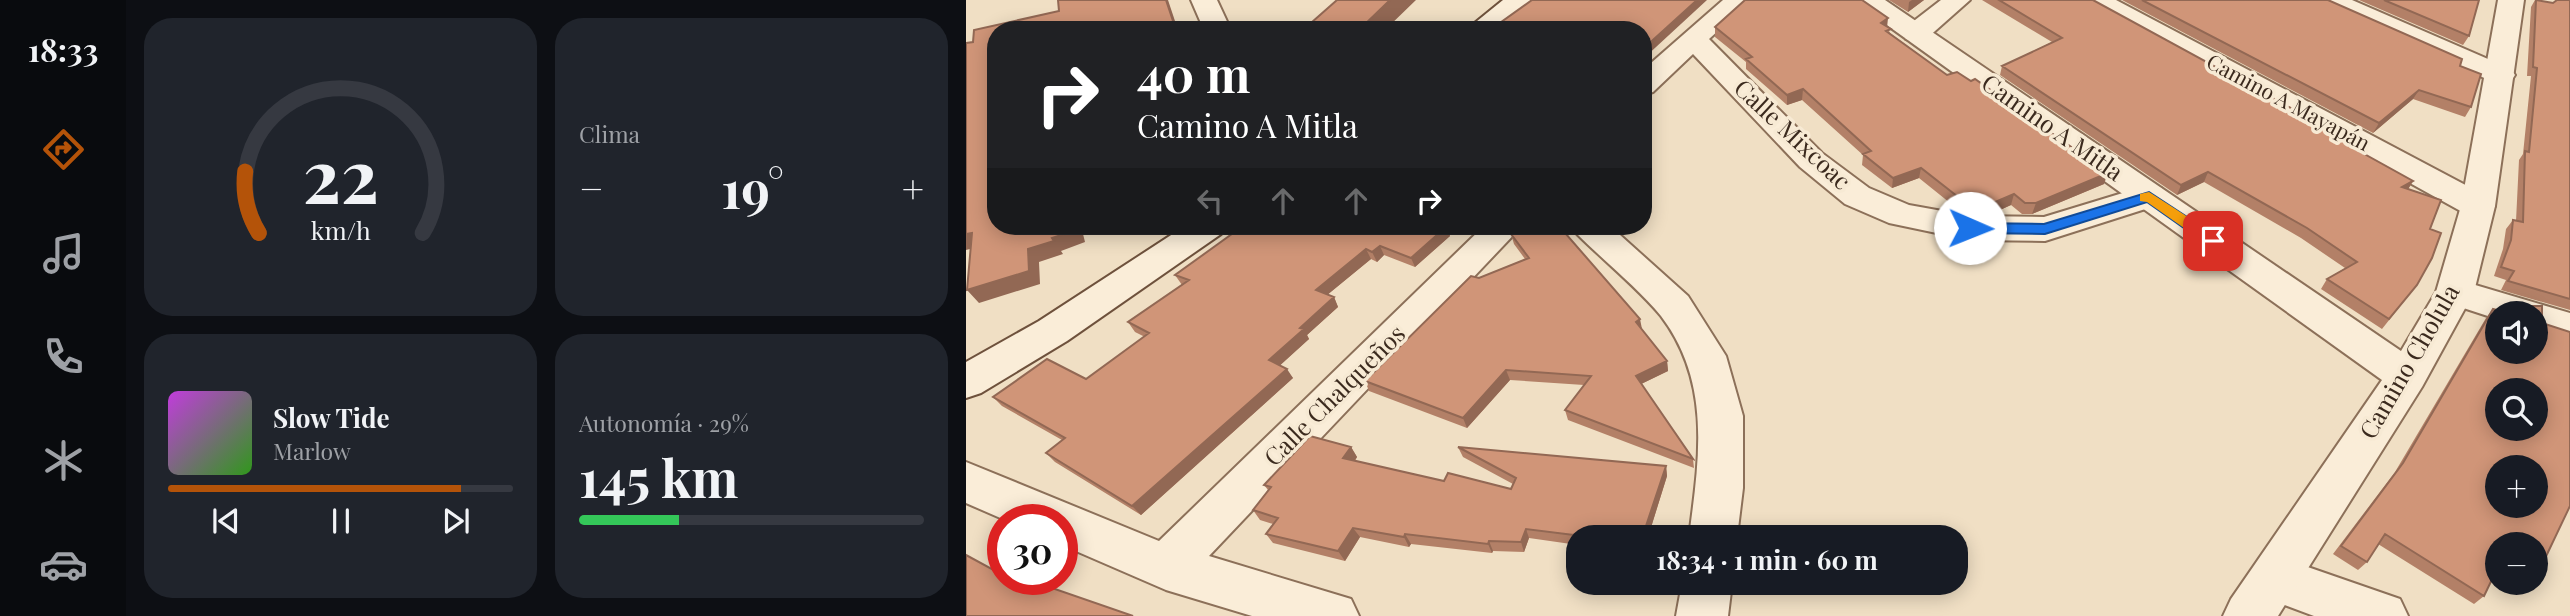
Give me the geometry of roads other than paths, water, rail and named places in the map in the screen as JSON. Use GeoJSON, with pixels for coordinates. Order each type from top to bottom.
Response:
{"type":"FeatureCollection","features":[{"type":"Feature","properties":{"kind":"street"},"geometry":{"type":"LineString","coordinates":[[1204,0],[1214,21]]}},
{"type":"Feature","properties":{"kind":"street"},"geometry":{"type":"LineString","coordinates":[[1491,21],[1519,0]]}},
{"type":"Feature","properties":{"kind":"street"},"geometry":{"type":"LineString","coordinates":[[1652,77],[1693,38],[1739,0]]}},
{"type":"Feature","properties":{"kind":"street","name":"Camino A Mitla"},"geometry":{"type":"LineString","coordinates":[[1868,0],[2407,376]]}},
{"type":"Feature","properties":{"kind":"street"},"geometry":{"type":"LineString","coordinates":[[1916,33],[1957,0]]}},
{"type":"Feature","properties":{"kind":"street","name":"Camino A Mayapán"},"geometry":{"type":"LineString","coordinates":[[2097,0],[2478,206]]}},
{"type":"Feature","properties":{"kind":"street"},"geometry":{"type":"LineString","coordinates":[[2330,0],[2501,75]]}},
{"type":"Feature","properties":{"kind":"street","name":"Camino Cholula"},"geometry":{"type":"LineString","coordinates":[[2262,597],[2407,376],[2455,292],[2478,206],[2511,0]]}},
{"type":"Feature","properties":{"kind":"street","name":"Calle Mixcoac"},"geometry":{"type":"LineString","coordinates":[[1693,38],[1811,160],[1857,196],[1901,215],[1970,228],[2045,229],[2149,197]]}},
{"type":"Feature","properties":{"kind":"street"},"geometry":{"type":"LineString","coordinates":[[966,382],[1053,331],[1196,235]]}},
{"type":"Feature","properties":{"kind":"street","name":"Calle Chalqueños"},"geometry":{"type":"LineString","coordinates":[[1166,567],[1495,235]]}},
{"type":"Feature","properties":{"kind":"street"},"geometry":{"type":"LineString","coordinates":[[1599,235],[1674,306],[1706,356],[1721,416],[1720,488],[1715,525]]}},
{"type":"Feature","properties":{"kind":"street"},"geometry":{"type":"LineString","coordinates":[[2455,292],[2485,301]]}},
{"type":"Feature","properties":{"kind":"street"},"geometry":{"type":"LineString","coordinates":[[2548,321],[2570,327]]}},
{"type":"Feature","properties":{"kind":"street"},"geometry":{"type":"LineString","coordinates":[[966,482],[1018,504]]}},
{"type":"Feature","properties":{"kind":"street"},"geometry":{"type":"LineString","coordinates":[[1078,529],[1166,567],[1333,616]]}},
{"type":"Feature","properties":{"kind":"street"},"geometry":{"type":"LineString","coordinates":[[1702,616],[1705,595]]}},
{"type":"Feature","properties":{"kind":"street"},"geometry":{"type":"LineString","coordinates":[[2262,597],[2382,616]]}}]}
